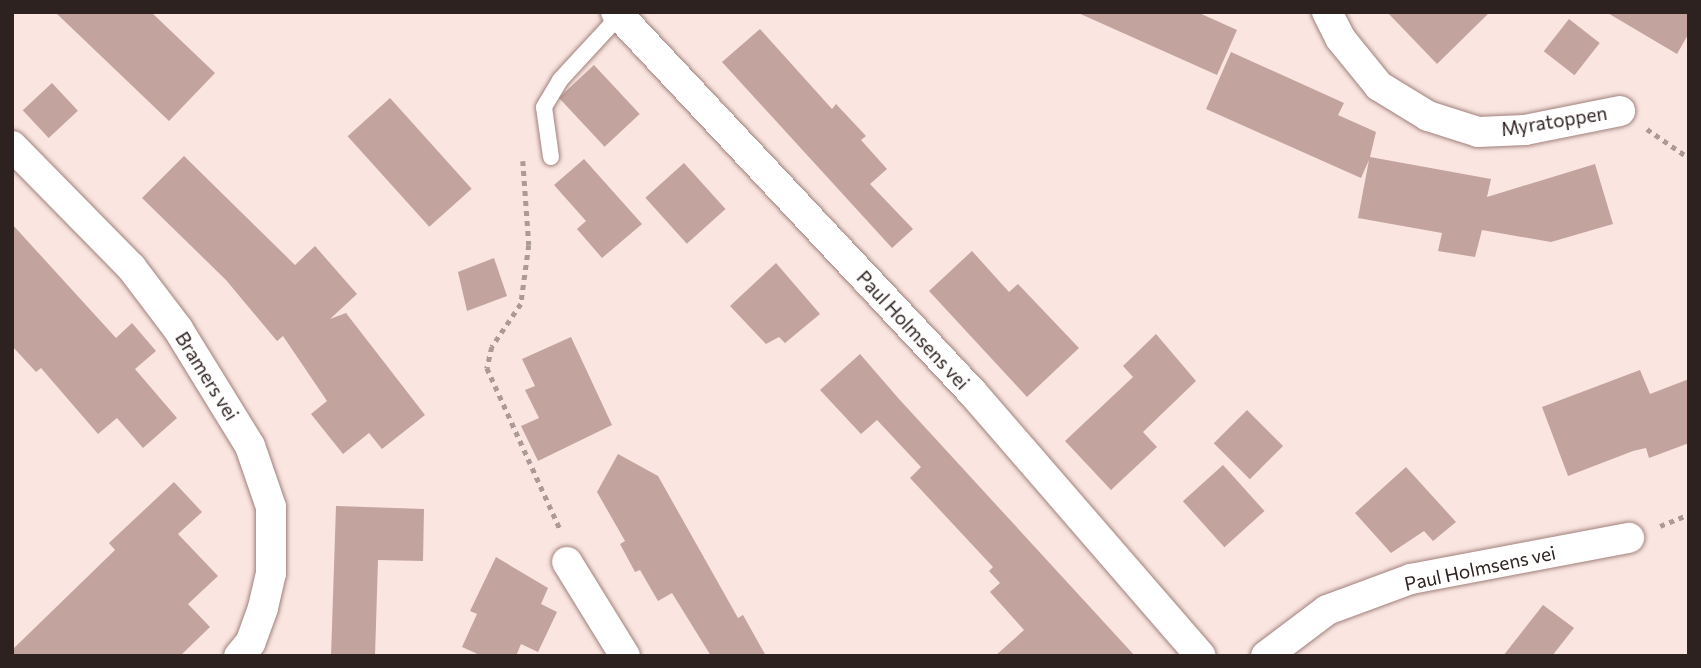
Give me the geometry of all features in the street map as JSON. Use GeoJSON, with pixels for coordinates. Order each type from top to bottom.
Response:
{"type":"FeatureCollection","features":[{"type":"Feature","properties":{"kind":"street","name":"Myratoppen"},"geometry":{"type":"LineString","coordinates":[[1327,12],[1340,38],[1379,86],[1428,116],[1478,132],[1525,130],[1620,111]]}},
{"type":"Feature","properties":{"kind":"street","name":"Paul Holmsens vei"},"geometry":{"type":"LineString","coordinates":[[618,14],[972,392],[1201,656]]}},
{"type":"Feature","properties":{"kind":"street","name":"Bramers vei"},"geometry":{"type":"LineString","coordinates":[[12,146],[131,267],[184,339],[250,446],[271,507],[271,573],[263,608],[250,643],[239,656]]}},
{"type":"Feature","properties":{"kind":"street","name":"Paul Holmsens vei"},"geometry":{"type":"LineString","coordinates":[[1266,656],[1327,610],[1411,579],[1629,538]]}},
{"type":"Feature","properties":{"kind":"street"},"geometry":{"type":"LineString","coordinates":[[567,562],[625,656]]}},
{"type":"Feature","properties":{"kind":"lane"},"geometry":{"type":"LineString","coordinates":[[551,157],[544,107],[560,80],[618,14]]}},
{"type":"Feature","properties":{"kind":"path"},"geometry":{"type":"LineString","coordinates":[[1620,111],[1689,158]]}},
{"type":"Feature","properties":{"kind":"path"},"geometry":{"type":"LineString","coordinates":[[523,154],[521,178],[529,245],[521,304],[492,347],[487,368],[559,519],[567,562]]}},
{"type":"Feature","properties":{"kind":"building"},"geometry":{"type":"Polygon","coordinates":[[[55,12],[151,12],[215,73],[169,121],[55,12]]]}},
{"type":"Feature","properties":{"kind":"building"},"geometry":{"type":"Polygon","coordinates":[[[1076,12],[1197,12],[1237,30],[1217,75],[1076,12]]]}},
{"type":"Feature","properties":{"kind":"building"},"geometry":{"type":"Polygon","coordinates":[[[1387,12],[1490,12],[1437,64],[1387,12]]]}},
{"type":"Feature","properties":{"kind":"building"},"geometry":{"type":"Polygon","coordinates":[[[1606,12],[1689,12],[1689,33],[1677,54],[1606,12]]]}},
{"type":"Feature","properties":{"kind":"building"},"geometry":{"type":"Polygon","coordinates":[[[1569,19],[1600,43],[1574,75],[1544,51],[1569,19]]]}},
{"type":"Feature","properties":{"kind":"building"},"geometry":{"type":"Polygon","coordinates":[[[760,29],[832,109],[836,104],[866,136],[861,140],[887,169],[870,184],[913,229],[892,248],[722,62],[760,29]]]}},
{"type":"Feature","properties":{"kind":"building"},"geometry":{"type":"Polygon","coordinates":[[[1231,52],[1344,103],[1338,115],[1376,132],[1370,157],[1491,179],[1487,197],[1595,164],[1613,224],[1551,242],[1482,230],[1475,257],[1438,251],[1442,233],[1358,218],[1369,160],[1361,178],[1206,109],[1231,52]]]}},
{"type":"Feature","properties":{"kind":"building"},"geometry":{"type":"Polygon","coordinates":[[[594,65],[640,114],[605,147],[559,98],[594,65]]]}},
{"type":"Feature","properties":{"kind":"building"},"geometry":{"type":"Polygon","coordinates":[[[52,83],[78,111],[49,138],[23,110],[52,83]]]}},
{"type":"Feature","properties":{"kind":"building"},"geometry":{"type":"Polygon","coordinates":[[[390,98],[472,189],[429,227],[348,136],[390,98]]]}},
{"type":"Feature","properties":{"kind":"building"},"geometry":{"type":"Polygon","coordinates":[[[184,156],[295,265],[315,246],[357,294],[330,319],[346,313],[425,415],[382,449],[369,433],[343,454],[311,414],[327,401],[283,336],[277,341],[226,280],[142,198],[184,156]]]}},
{"type":"Feature","properties":{"kind":"building"},"geometry":{"type":"Polygon","coordinates":[[[584,159],[642,224],[602,258],[577,229],[586,221],[554,185],[584,159]]]}},
{"type":"Feature","properties":{"kind":"building"},"geometry":{"type":"Polygon","coordinates":[[[684,163],[725,209],[687,244],[645,198],[684,163]]]}},
{"type":"Feature","properties":{"kind":"building"},"geometry":{"type":"Polygon","coordinates":[[[12,224],[116,338],[132,323],[156,351],[135,369],[177,418],[143,448],[117,418],[98,434],[41,368],[36,372],[12,346],[12,224]]]}},
{"type":"Feature","properties":{"kind":"building"},"geometry":{"type":"Polygon","coordinates":[[[972,251],[1009,292],[1018,284],[1079,348],[1027,397],[929,291],[972,251]]]}},
{"type":"Feature","properties":{"kind":"building"},"geometry":{"type":"Polygon","coordinates":[[[494,258],[507,296],[467,311],[458,272],[494,258]]]}},
{"type":"Feature","properties":{"kind":"building"},"geometry":{"type":"Polygon","coordinates":[[[776,263],[820,314],[785,343],[779,337],[766,344],[730,306],[776,263]]]}},
{"type":"Feature","properties":{"kind":"building"},"geometry":{"type":"Polygon","coordinates":[[[1156,334],[1196,381],[1143,432],[1157,447],[1111,490],[1065,441],[1133,377],[1123,366],[1156,334]]]}},
{"type":"Feature","properties":{"kind":"building"},"geometry":{"type":"Polygon","coordinates":[[[571,337],[612,425],[538,461],[521,426],[539,418],[525,390],[535,386],[522,359],[571,337]]]}},
{"type":"Feature","properties":{"kind":"building"},"geometry":{"type":"Polygon","coordinates":[[[860,354],[1135,656],[995,656],[1024,630],[990,592],[1000,583],[989,571],[993,567],[910,478],[921,467],[877,420],[861,434],[820,390],[860,354]]]}},
{"type":"Feature","properties":{"kind":"building"},"geometry":{"type":"Polygon","coordinates":[[[1640,370],[1650,394],[1689,379],[1689,443],[1649,458],[1646,448],[1633,451],[1568,476],[1542,407],[1640,370]]]}},
{"type":"Feature","properties":{"kind":"building"},"geometry":{"type":"Polygon","coordinates":[[[1247,410],[1283,446],[1250,479],[1214,443],[1247,410]]]}},
{"type":"Feature","properties":{"kind":"building"},"geometry":{"type":"Polygon","coordinates":[[[618,454],[658,476],[738,618],[743,615],[766,656],[711,656],[672,593],[658,601],[640,570],[635,572],[620,544],[625,541],[597,492],[618,454]]]}},
{"type":"Feature","properties":{"kind":"building"},"geometry":{"type":"Polygon","coordinates":[[[1223,465],[1264,511],[1224,547],[1183,501],[1223,465]]]}},
{"type":"Feature","properties":{"kind":"building"},"geometry":{"type":"Polygon","coordinates":[[[1406,467],[1456,522],[1433,541],[1424,531],[1391,553],[1355,513],[1406,467]]]}},
{"type":"Feature","properties":{"kind":"building"},"geometry":{"type":"Polygon","coordinates":[[[174,482],[202,512],[178,534],[218,576],[188,604],[210,627],[180,656],[12,656],[12,650],[115,550],[109,543],[174,482]]]}},
{"type":"Feature","properties":{"kind":"building"},"geometry":{"type":"Polygon","coordinates":[[[336,506],[424,509],[423,561],[378,560],[375,656],[331,656],[336,506]]]}},
{"type":"Feature","properties":{"kind":"building"},"geometry":{"type":"Polygon","coordinates":[[[496,557],[548,588],[541,604],[557,612],[538,652],[521,644],[516,656],[482,656],[462,647],[477,614],[470,611],[496,557]]]}},
{"type":"Feature","properties":{"kind":"building"},"geometry":{"type":"Polygon","coordinates":[[[1543,605],[1574,628],[1552,656],[1503,656],[1543,605]]]}}]}
